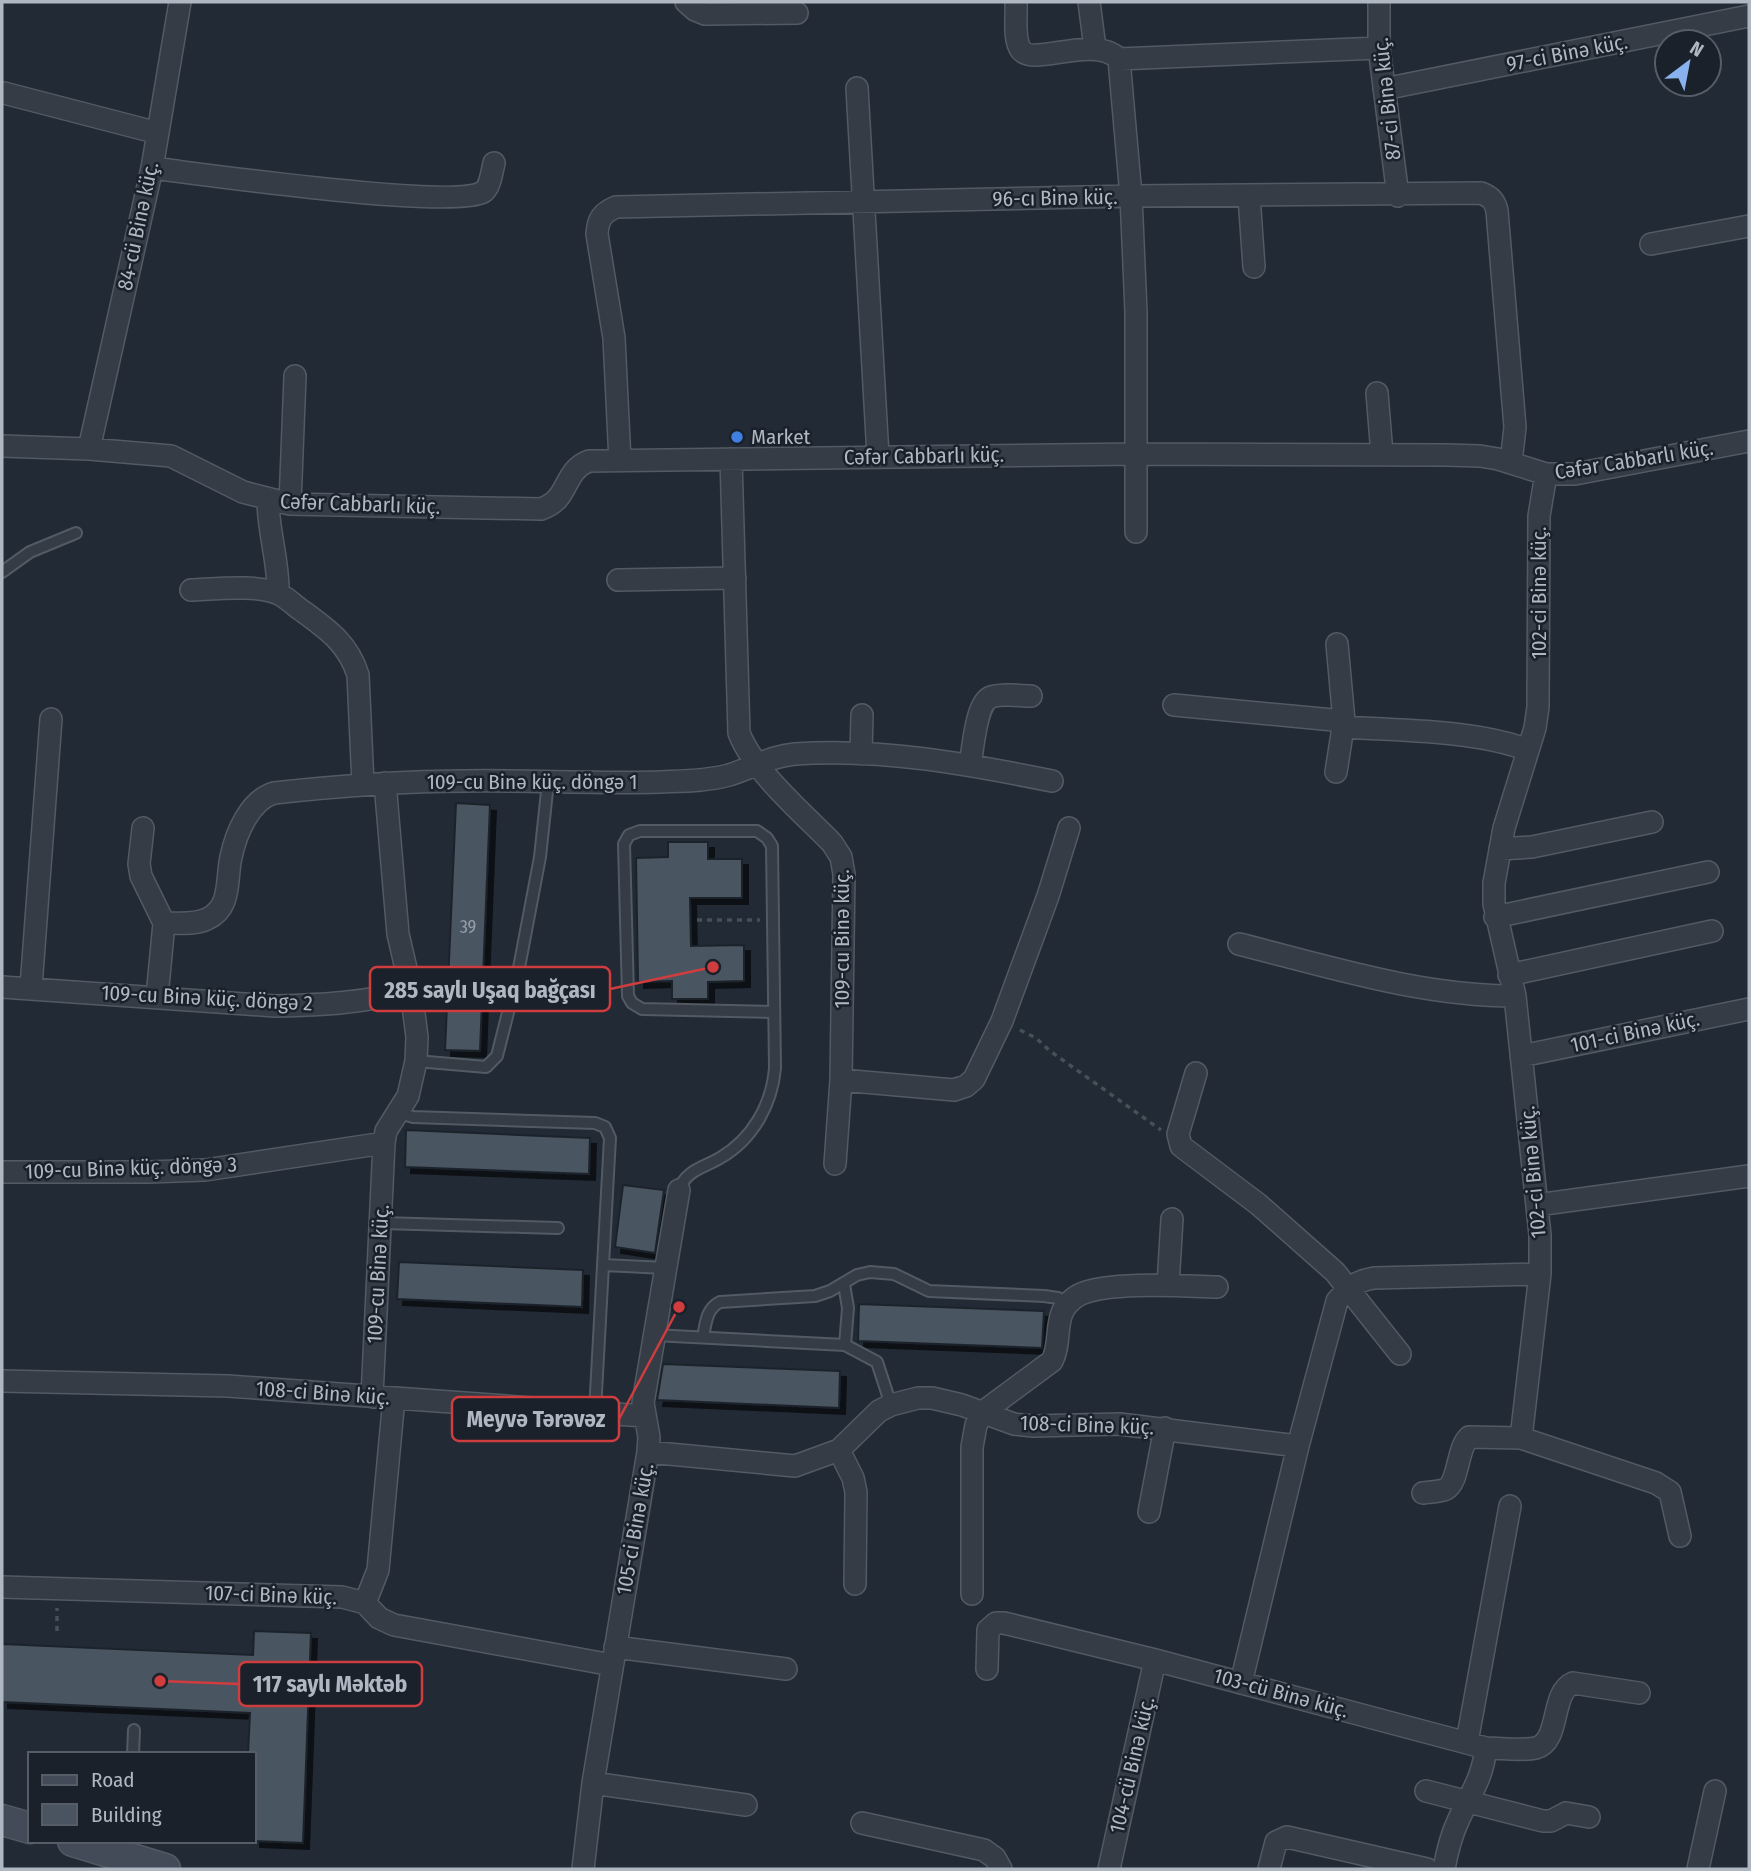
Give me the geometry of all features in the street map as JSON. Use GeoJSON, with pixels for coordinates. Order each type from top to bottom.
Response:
{"type":"FeatureCollection","features":[{"type":"Feature","properties":{"kind":"street","name":"84-cü Binə küç."},"geometry":{"type":"LineString","coordinates":[[89,449],[152,168],[180,2]]}},
{"type":"Feature","properties":{"kind":"street"},"geometry":{"type":"LineString","coordinates":[[686,2],[705,14],[797,13]]}},
{"type":"Feature","properties":{"kind":"street"},"geometry":{"type":"LineString","coordinates":[[1016,2],[1018,42],[1026,54],[1042,55],[1095,48],[1113,53],[1119,59],[1131,196],[1136,312],[1136,532]]}},
{"type":"Feature","properties":{"kind":"street"},"geometry":{"type":"LineString","coordinates":[[1088,2],[1095,48]]}},
{"type":"Feature","properties":{"kind":"street","name":"87-ci Binə küç."},"geometry":{"type":"LineString","coordinates":[[1379,2],[1379,48],[1398,196]]}},
{"type":"Feature","properties":{"kind":"street","name":"97-ci Binə küç."},"geometry":{"type":"LineString","coordinates":[[1384,89],[1749,16]]}},
{"type":"Feature","properties":{"kind":"street"},"geometry":{"type":"LineString","coordinates":[[1119,59],[1379,48]]}},
{"type":"Feature","properties":{"kind":"street"},"geometry":{"type":"LineString","coordinates":[[857,88],[878,456]]}},
{"type":"Feature","properties":{"kind":"street"},"geometry":{"type":"LineString","coordinates":[[4,93],[158,133]]}},
{"type":"Feature","properties":{"kind":"street"},"geometry":{"type":"LineString","coordinates":[[152,168],[411,197],[456,197],[482,193],[487,187],[494,163]]}},
{"type":"Feature","properties":{"kind":"street","name":"96-cı Binə küç."},"geometry":{"type":"LineString","coordinates":[[620,461],[614,338],[597,234],[598,221],[605,211],[616,207],[1131,196],[1398,196],[1481,193],[1495,203],[1515,428],[1511,463]]}},
{"type":"Feature","properties":{"kind":"street"},"geometry":{"type":"LineString","coordinates":[[1249,196],[1254,267]]}},
{"type":"Feature","properties":{"kind":"street"},"geometry":{"type":"LineString","coordinates":[[1651,244],[1749,226]]}},
{"type":"Feature","properties":{"kind":"street"},"geometry":{"type":"LineString","coordinates":[[290,504],[295,376]]}},
{"type":"Feature","properties":{"kind":"street"},"geometry":{"type":"LineString","coordinates":[[1377,393],[1382,454]]}},
{"type":"Feature","properties":{"kind":"street","name":"Cəfər Cabbarlı küç."},"geometry":{"type":"LineString","coordinates":[[2,446],[89,449],[171,456],[243,492],[290,504],[541,509],[553,505],[575,469],[589,461],[878,456],[1382,454],[1480,456],[1546,474],[1574,474],[1749,441]]}},
{"type":"Feature","properties":{"kind":"street","name":"109-cu Binə küç."},"geometry":{"type":"LineString","coordinates":[[731,459],[739,733],[745,749],[756,764],[832,843],[841,857],[844,874],[841,1080],[835,1164]]}},
{"type":"Feature","properties":{"kind":"street","name":"102-ci Binə küç."},"geometry":{"type":"LineString","coordinates":[[1521,1438],[1537,1314],[1540,1235],[1515,996],[1495,917],[1494,883],[1504,828],[1538,707],[1539,516],[1546,474]]}},
{"type":"Feature","properties":{"kind":"street"},"geometry":{"type":"LineString","coordinates":[[268,500],[278,593]]}},
{"type":"Feature","properties":{"kind":"street"},"geometry":{"type":"LineString","coordinates":[[618,580],[735,578]]}},
{"type":"Feature","properties":{"kind":"street"},"geometry":{"type":"LineString","coordinates":[[191,590],[252,589],[278,593],[343,643],[358,674],[363,784]]}},
{"type":"Feature","properties":{"kind":"street"},"geometry":{"type":"LineString","coordinates":[[1337,644],[1346,727],[1485,738],[1508,742],[1528,750]]}},
{"type":"Feature","properties":{"kind":"street"},"geometry":{"type":"LineString","coordinates":[[970,765],[981,706],[987,698],[996,695],[1031,696]]}},
{"type":"Feature","properties":{"kind":"street"},"geometry":{"type":"LineString","coordinates":[[1174,705],[1344,721]]}},
{"type":"Feature","properties":{"kind":"street"},"geometry":{"type":"LineString","coordinates":[[861,754],[862,715]]}},
{"type":"Feature","properties":{"kind":"street"},"geometry":{"type":"LineString","coordinates":[[31,987],[51,719]]}},
{"type":"Feature","properties":{"kind":"street"},"geometry":{"type":"LineString","coordinates":[[1336,772],[1344,721]]}},
{"type":"Feature","properties":{"kind":"street","name":"109-cu Binə küç. döngə 1"},"geometry":{"type":"LineString","coordinates":[[164,923],[195,923],[208,919],[224,903],[231,857],[237,838],[252,808],[264,796],[274,793],[386,783],[661,782],[706,779],[730,774],[777,756],[795,754],[861,754],[970,765],[1052,781]]}},
{"type":"Feature","properties":{"kind":"street","name":"109-cu Binə küç."},"geometry":{"type":"LineString","coordinates":[[372,1397],[384,1143],[386,1131],[408,1096],[416,1061],[417,1037],[411,990],[398,934],[386,783]]}},
{"type":"Feature","properties":{"kind":"street"},"geometry":{"type":"LineString","coordinates":[[1500,849],[1532,847],[1652,822]]}},
{"type":"Feature","properties":{"kind":"street"},"geometry":{"type":"LineString","coordinates":[[143,828],[139,864],[141,876],[164,923],[157,998]]}},
{"type":"Feature","properties":{"kind":"street"},"geometry":{"type":"LineString","coordinates":[[841,1080],[954,1090],[966,1086],[974,1079],[1002,1021],[1048,896],[1069,828]]}},
{"type":"Feature","properties":{"kind":"street"},"geometry":{"type":"LineString","coordinates":[[1495,917],[1708,872]]}},
{"type":"Feature","properties":{"kind":"street"},"geometry":{"type":"LineString","coordinates":[[1509,975],[1712,932]]}},
{"type":"Feature","properties":{"kind":"street"},"geometry":{"type":"LineString","coordinates":[[1239,944],[1438,992],[1474,996],[1515,996]]}},
{"type":"Feature","properties":{"kind":"street","name":"109-cu Binə küç. döngə 2"},"geometry":{"type":"LineString","coordinates":[[2,986],[275,1006],[380,999],[411,990]]}},
{"type":"Feature","properties":{"kind":"street","name":"101-ci Binə küç."},"geometry":{"type":"LineString","coordinates":[[1521,1056],[1749,1009]]}},
{"type":"Feature","properties":{"kind":"street"},"geometry":{"type":"LineString","coordinates":[[1196,1073],[1178,1134],[1181,1146],[1258,1204],[1335,1272],[1400,1354]]}},
{"type":"Feature","properties":{"kind":"street","name":"109-cu Binə küç. döngə 3"},"geometry":{"type":"LineString","coordinates":[[2,1172],[205,1170],[384,1143]]}},
{"type":"Feature","properties":{"kind":"street"},"geometry":{"type":"LineString","coordinates":[[1538,1205],[1749,1176]]}},
{"type":"Feature","properties":{"kind":"street","name":"105-ci Binə küç."},"geometry":{"type":"LineString","coordinates":[[583,1869],[593,1783],[648,1452],[649,1437],[643,1403],[679,1190]]}},
{"type":"Feature","properties":{"kind":"street"},"geometry":{"type":"LineString","coordinates":[[1168,1285],[1172,1219]]}},
{"type":"Feature","properties":{"kind":"street"},"geometry":{"type":"LineString","coordinates":[[1241,1683],[1336,1301],[1349,1287],[1359,1281],[1374,1278],[1540,1274]]}},
{"type":"Feature","properties":{"kind":"street"},"geometry":{"type":"LineString","coordinates":[[972,1594],[972,1447],[976,1425],[983,1412],[1052,1361],[1056,1353],[1062,1312],[1068,1304],[1079,1294],[1094,1290],[1168,1285],[1217,1287]]}},
{"type":"Feature","properties":{"kind":"street","name":"108-ci Binə küç."},"geometry":{"type":"LineString","coordinates":[[2,1381],[228,1386],[644,1416]]}},
{"type":"Feature","properties":{"kind":"street"},"geometry":{"type":"LineString","coordinates":[[365,1603],[378,1570],[394,1398]]}},
{"type":"Feature","properties":{"kind":"street","name":"108-ci Binə küç."},"geometry":{"type":"LineString","coordinates":[[648,1452],[794,1466],[839,1450],[879,1411],[918,1398],[932,1398],[1014,1424],[1120,1424],[1298,1446]]}},
{"type":"Feature","properties":{"kind":"street"},"geometry":{"type":"LineString","coordinates":[[1149,1512],[1165,1428]]}},
{"type":"Feature","properties":{"kind":"street"},"geometry":{"type":"LineString","coordinates":[[1423,1493],[1446,1489],[1452,1484],[1465,1441],[1469,1437],[1521,1438],[1656,1483],[1670,1492],[1680,1536]]}},
{"type":"Feature","properties":{"kind":"street"},"geometry":{"type":"LineString","coordinates":[[839,1450],[853,1478],[856,1492],[855,1584]]}},
{"type":"Feature","properties":{"kind":"street"},"geometry":{"type":"LineString","coordinates":[[1444,1869],[1450,1842],[1479,1783],[1477,1745],[1510,1506]]}},
{"type":"Feature","properties":{"kind":"street","name":"107-ci Binə küç."},"geometry":{"type":"LineString","coordinates":[[2,1587],[342,1597],[365,1603],[379,1618],[394,1625],[613,1656],[786,1669]]}},
{"type":"Feature","properties":{"kind":"street","name":"103-cü Binə küç."},"geometry":{"type":"LineString","coordinates":[[987,1669],[988,1630],[996,1623],[1004,1623],[1156,1660],[1477,1745],[1535,1748],[1548,1738],[1567,1686],[1573,1684],[1639,1693]]}},
{"type":"Feature","properties":{"kind":"street","name":"104-cü Binə küç."},"geometry":{"type":"LineString","coordinates":[[1109,1869],[1156,1660]]}},
{"type":"Feature","properties":{"kind":"street"},"geometry":{"type":"LineString","coordinates":[[593,1783],[746,1805]]}},
{"type":"Feature","properties":{"kind":"street"},"geometry":{"type":"LineString","coordinates":[[1426,1791],[1543,1821],[1551,1821],[1566,1813],[1589,1817]]}},
{"type":"Feature","properties":{"kind":"street"},"geometry":{"type":"LineString","coordinates":[[1698,1869],[1715,1791]]}},
{"type":"Feature","properties":{"kind":"street"},"geometry":{"type":"LineString","coordinates":[[2,1820],[28,1827]]}},
{"type":"Feature","properties":{"kind":"street"},"geometry":{"type":"LineString","coordinates":[[862,1824],[984,1850],[995,1858],[1002,1869]]}},
{"type":"Feature","properties":{"kind":"street"},"geometry":{"type":"LineString","coordinates":[[1269,1869],[1276,1842],[1287,1837],[1427,1869]]}},
{"type":"Feature","properties":{"kind":"street"},"geometry":{"type":"LineString","coordinates":[[86,1843],[126,1849],[165,1869]]}},
{"type":"Feature","properties":{"kind":"lane"},"geometry":{"type":"LineString","coordinates":[[2,572],[30,552],[76,533]]}},
{"type":"Feature","properties":{"kind":"lane"},"geometry":{"type":"LineString","coordinates":[[416,1061],[486,1067],[497,1056],[518,974],[540,857],[548,782]]}},
{"type":"Feature","properties":{"kind":"lane"},"geometry":{"type":"LineString","coordinates":[[679,1190],[683,1178],[690,1172],[722,1157],[743,1140],[769,1102],[774,1088],[775,1068],[772,846],[767,838],[757,831],[640,831],[629,835],[624,844],[628,996],[632,1003],[642,1009],[774,1012]]}},
{"type":"Feature","properties":{"kind":"lane"},"geometry":{"type":"LineString","coordinates":[[399,1113],[413,1116],[595,1123],[605,1127],[610,1138],[595,1411]]}},
{"type":"Feature","properties":{"kind":"lane"},"geometry":{"type":"LineString","coordinates":[[382,1223],[558,1228]]}},
{"type":"Feature","properties":{"kind":"lane"},"geometry":{"type":"LineString","coordinates":[[604,1265],[665,1269]]}},
{"type":"Feature","properties":{"kind":"lane"},"geometry":{"type":"LineString","coordinates":[[703,1337],[711,1306],[720,1302],[815,1296],[858,1275],[894,1274],[929,1291],[1044,1296],[1058,1298],[1068,1304]]}},
{"type":"Feature","properties":{"kind":"lane"},"geometry":{"type":"LineString","coordinates":[[844,1284],[848,1308],[845,1345]]}},
{"type":"Feature","properties":{"kind":"lane"},"geometry":{"type":"LineString","coordinates":[[653,1335],[845,1345],[877,1362],[891,1405]]}},
{"type":"Feature","properties":{"kind":"lane"},"geometry":{"type":"LineString","coordinates":[[133,1752],[134,1730]]}},
{"type":"Feature","properties":{"kind":"path"},"geometry":{"type":"LineString","coordinates":[[697,920],[772,920]]}},
{"type":"Feature","properties":{"kind":"path"},"geometry":{"type":"LineString","coordinates":[[1002,1021],[1036,1038],[1157,1129],[1178,1134]]}},
{"type":"Feature","properties":{"kind":"building"},"geometry":{"type":"Polygon","coordinates":[[[456,803],[490,805],[480,1051],[445,1050],[456,803]]]}},
{"type":"Feature","properties":{"kind":"building"},"geometry":{"type":"Polygon","coordinates":[[[668,842],[708,842],[708,859],[742,859],[742,898],[690,898],[691,946],[744,945],[744,981],[708,982],[708,999],[672,999],[672,981],[638,982],[636,858],[668,857],[668,842]]]}},
{"type":"Feature","properties":{"kind":"building"},"geometry":{"type":"Polygon","coordinates":[[[406,1130],[590,1138],[589,1174],[405,1167],[406,1130]]]}},
{"type":"Feature","properties":{"kind":"building"},"geometry":{"type":"Polygon","coordinates":[[[623,1185],[664,1190],[655,1253],[615,1247],[623,1185]]]}},
{"type":"Feature","properties":{"kind":"building"},"geometry":{"type":"Polygon","coordinates":[[[399,1262],[583,1270],[582,1307],[397,1299],[399,1262]]]}},
{"type":"Feature","properties":{"kind":"building"},"geometry":{"type":"Polygon","coordinates":[[[859,1304],[1044,1311],[1042,1348],[858,1341],[859,1304]]]}},
{"type":"Feature","properties":{"kind":"building"},"geometry":{"type":"Polygon","coordinates":[[[663,1364],[840,1371],[839,1408],[657,1400],[663,1364]]]}},
{"type":"Feature","properties":{"kind":"building"},"geometry":{"type":"Polygon","coordinates":[[[254,1631],[311,1633],[303,1843],[256,1841],[256,1752],[248,1752],[250,1713],[2,1702],[2,1644],[253,1655],[254,1631]]]}},
{"type":"Feature","properties":{"kind":"place","name":"Market"},"geometry":{"type":"Point","coordinates":[737,437]}},
{"type":"Feature","properties":{"kind":"place","name":"285 saylı Uşaq bağçası"},"geometry":{"type":"Point","coordinates":[713,967]}},
{"type":"Feature","properties":{"kind":"place","name":"Meyvə Tərəvəz"},"geometry":{"type":"Point","coordinates":[679,1307]}},
{"type":"Feature","properties":{"kind":"place","name":"117 saylı Məktəb"},"geometry":{"type":"Point","coordinates":[160,1681]}}]}
